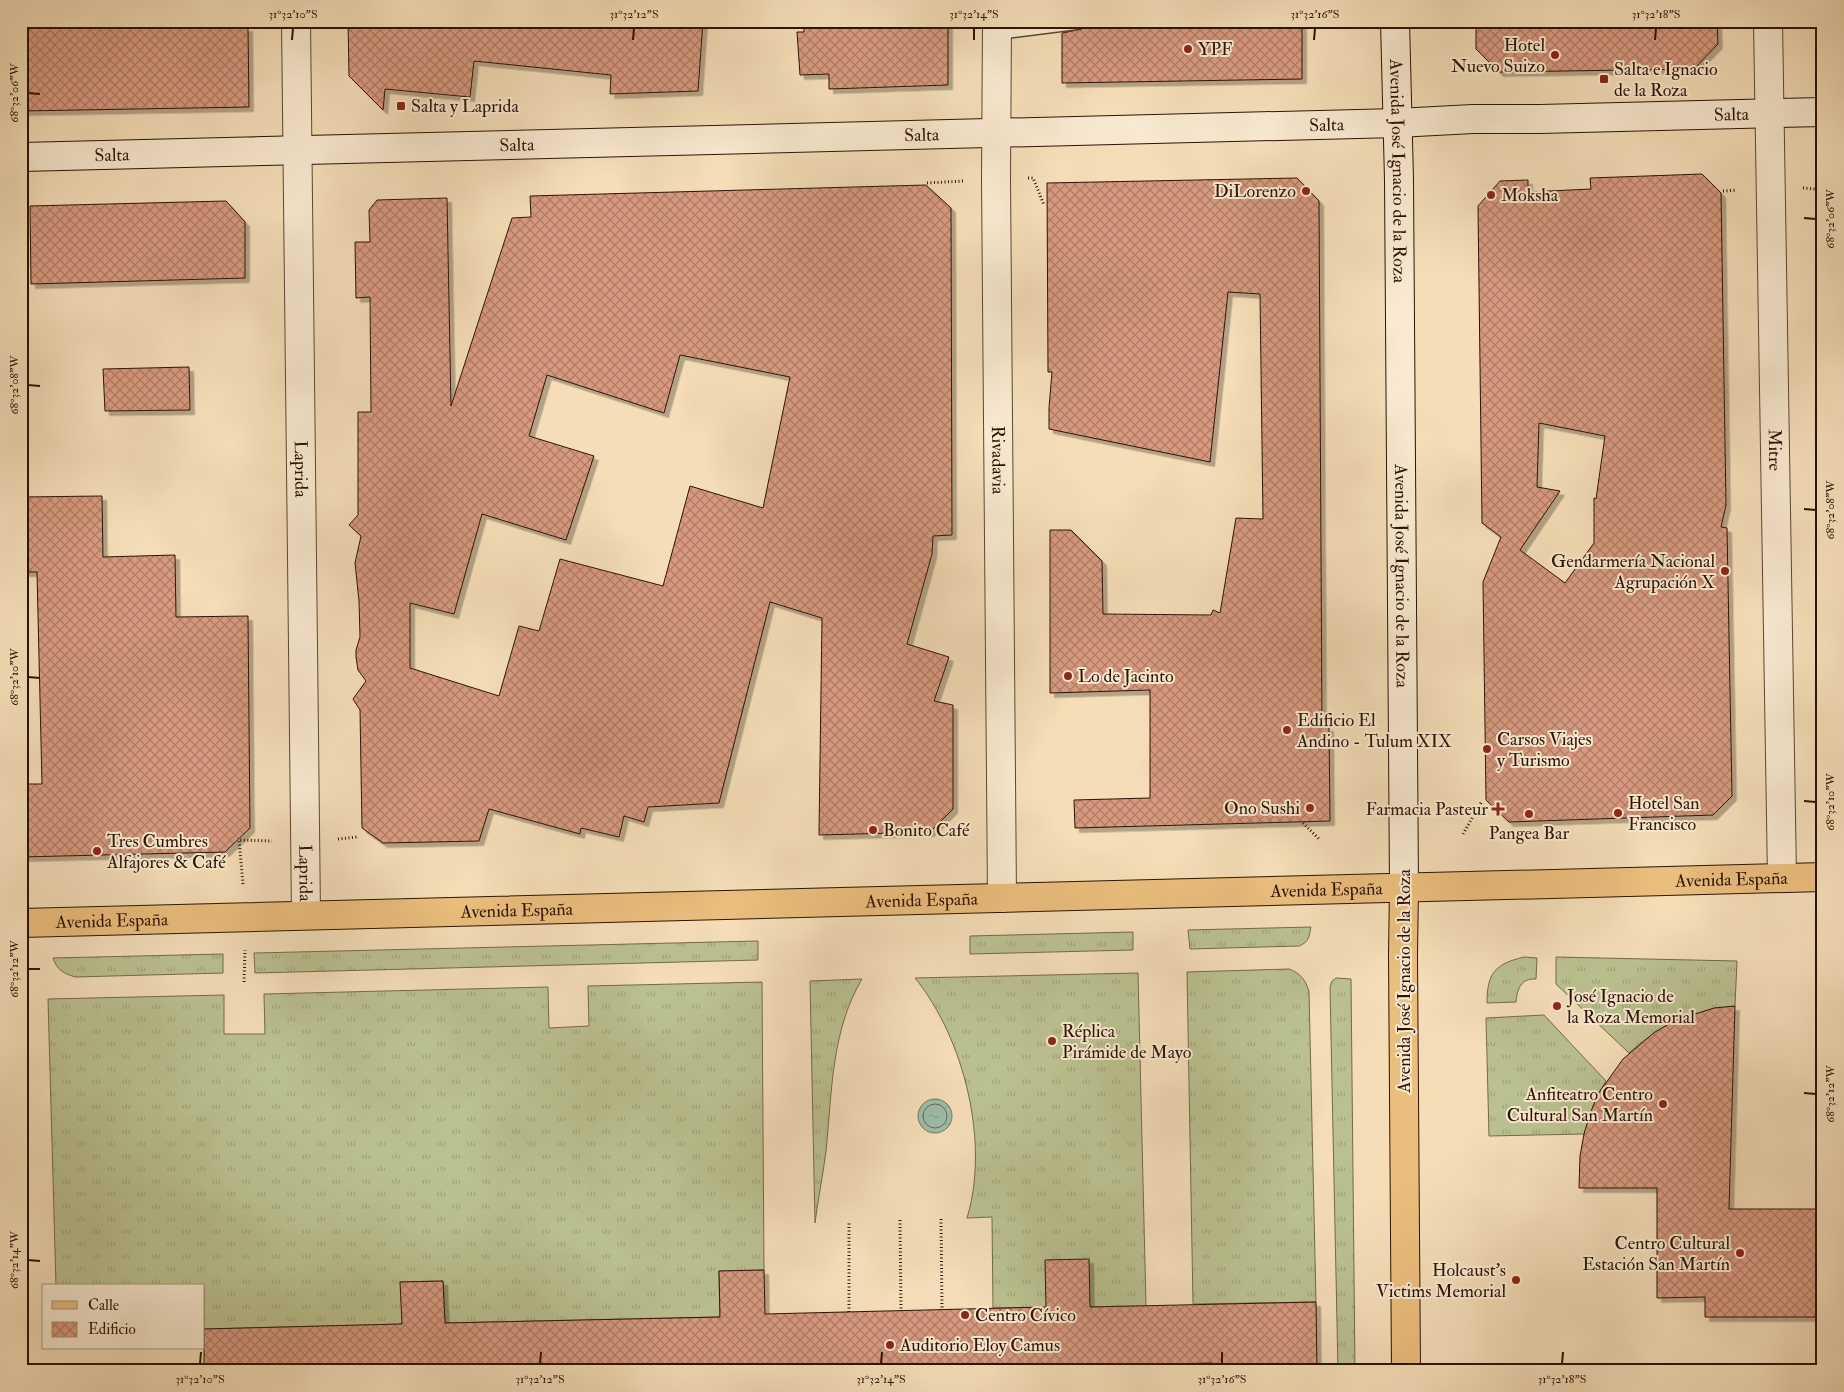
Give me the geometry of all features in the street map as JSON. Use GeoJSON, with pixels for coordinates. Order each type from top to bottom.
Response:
{"type":"FeatureCollection","features":[{"type":"Feature","properties":{"kind":"main road","name":"Avenida España"},"geometry":{"type":"LineString","coordinates":[[21,923],[1823,877]]}},
{"type":"Feature","properties":{"kind":"main road","name":"Avenida José Ignacio de la Roza"},"geometry":{"type":"LineString","coordinates":[[1404,888],[1402,954],[1406,1371]]}},
{"type":"Feature","properties":{"kind":"street","name":"Laprida"},"geometry":{"type":"LineString","coordinates":[[296,21],[306,915]]}},
{"type":"Feature","properties":{"kind":"street","name":"Avenida José Ignacio de la Roza"},"geometry":{"type":"LineString","coordinates":[[1395,21],[1399,190],[1404,888]]}},
{"type":"Feature","properties":{"kind":"street","name":"Mitre"},"geometry":{"type":"LineString","coordinates":[[1768,21],[1782,878]]}},
{"type":"Feature","properties":{"kind":"street","name":"Rivadavia"},"geometry":{"type":"LineString","coordinates":[[997,26],[996,179],[1002,898]]}},
{"type":"Feature","properties":{"kind":"street","name":"Salta"},"geometry":{"type":"LineString","coordinates":[[21,157],[1397,123],[1472,119],[1823,112]]}},
{"type":"Feature","properties":{"kind":"lane"},"geometry":{"type":"LineString","coordinates":[[997,26],[1076,21]]}},
{"type":"Feature","properties":{"kind":"path"},"geometry":{"type":"LineString","coordinates":[[1463,834],[1482,801]]}},
{"type":"Feature","properties":{"kind":"path"},"geometry":{"type":"LineString","coordinates":[[1302,823],[1319,839]]}},
{"type":"Feature","properties":{"kind":"path"},"geometry":{"type":"LineString","coordinates":[[244,982],[246,917],[239,840],[304,843],[357,837]]}},
{"type":"Feature","properties":{"kind":"path"},"geometry":{"type":"LineString","coordinates":[[941,1218],[942,1310]]}},
{"type":"Feature","properties":{"kind":"path"},"geometry":{"type":"LineString","coordinates":[[900,1220],[900,1311]]}},
{"type":"Feature","properties":{"kind":"path"},"geometry":{"type":"LineString","coordinates":[[849,1222],[849,1312]]}},
{"type":"Feature","properties":{"kind":"green space"},"geometry":{"type":"Polygon","coordinates":[[[1311,927],[1307,941],[1299,946],[1190,949],[1188,930],[1311,927]]]}},
{"type":"Feature","properties":{"kind":"green space"},"geometry":{"type":"Polygon","coordinates":[[[1133,932],[1133,950],[970,954],[970,936],[1133,932]]]}},
{"type":"Feature","properties":{"kind":"green space"},"geometry":{"type":"Polygon","coordinates":[[[758,941],[758,960],[255,973],[254,953],[758,941]]]}},
{"type":"Feature","properties":{"kind":"green space"},"geometry":{"type":"Polygon","coordinates":[[[223,954],[223,973],[75,977],[61,970],[53,958],[223,954]]]}},
{"type":"Feature","properties":{"kind":"green space"},"geometry":{"type":"Polygon","coordinates":[[[1524,957],[1537,958],[1536,979],[1523,982],[1517,993],[1516,1002],[1487,1003],[1489,984],[1495,971],[1506,963],[1524,957]]]}},
{"type":"Feature","properties":{"kind":"green space"},"geometry":{"type":"Polygon","coordinates":[[[1556,957],[1737,961],[1735,1006],[1704,1011],[1678,1020],[1654,1034],[1629,1053],[1556,984],[1556,957]]]}},
{"type":"Feature","properties":{"kind":"green space"},"geometry":{"type":"Polygon","coordinates":[[[1289,969],[1302,978],[1309,992],[1316,1302],[1193,1304],[1187,972],[1289,969]]]}},
{"type":"Feature","properties":{"kind":"green space"},"geometry":{"type":"Polygon","coordinates":[[[1138,973],[1146,1306],[993,1308],[992,1217],[967,1218],[973,1189],[975,1157],[974,1125],[968,1092],[947,1030],[932,1002],[915,978],[1138,973]]]}},
{"type":"Feature","properties":{"kind":"green space"},"geometry":{"type":"Polygon","coordinates":[[[1336,978],[1351,979],[1355,1371],[1338,1371],[1330,987],[1332,981],[1336,978]]]}},
{"type":"Feature","properties":{"kind":"green space"},"geometry":{"type":"Polygon","coordinates":[[[862,979],[844,1020],[839,1041],[815,1223],[810,981],[862,979]]]}},
{"type":"Feature","properties":{"kind":"green space"},"geometry":{"type":"Polygon","coordinates":[[[762,982],[764,1270],[719,1271],[720,1317],[445,1323],[443,1281],[401,1282],[402,1324],[205,1329],[205,1284],[56,1284],[48,999],[224,995],[224,1034],[265,1034],[264,994],[548,987],[549,1028],[589,1026],[588,986],[762,982]]]}},
{"type":"Feature","properties":{"kind":"green space"},"geometry":{"type":"Polygon","coordinates":[[[1544,1015],[1606,1081],[1598,1094],[1584,1134],[1489,1136],[1486,1018],[1544,1015]]]}},
{"type":"Feature","properties":{"kind":"water"},"geometry":{"type":"Polygon","coordinates":[[[935,1099],[942,1100],[947,1104],[951,1109],[951,1123],[947,1128],[942,1132],[935,1133],[928,1132],[923,1128],[919,1123],[918,1116],[919,1109],[923,1104],[928,1100],[935,1099]]]}},
{"type":"Feature","properties":{"kind":"building"},"geometry":{"type":"Polygon","coordinates":[[[21,21],[227,21],[227,28],[248,27],[249,107],[21,111],[21,21]]]}},
{"type":"Feature","properties":{"kind":"building"},"geometry":{"type":"Polygon","coordinates":[[[348,21],[475,21],[513,24],[513,21],[703,21],[698,91],[610,94],[611,75],[474,61],[470,97],[385,89],[383,110],[349,76],[348,21]]]}},
{"type":"Feature","properties":{"kind":"building"},"geometry":{"type":"Polygon","coordinates":[[[804,21],[948,21],[948,85],[829,89],[829,74],[800,75],[797,32],[804,32],[804,21]]]}},
{"type":"Feature","properties":{"kind":"building"},"geometry":{"type":"Polygon","coordinates":[[[1086,21],[1302,21],[1302,79],[1062,83],[1062,33],[1082,29],[1086,21]]]}},
{"type":"Feature","properties":{"kind":"building"},"geometry":{"type":"Polygon","coordinates":[[[1476,21],[1717,21],[1718,44],[1694,69],[1499,72],[1476,49],[1476,21]]]}},
{"type":"Feature","properties":{"kind":"building"},"geometry":{"type":"Polygon","coordinates":[[[1702,174],[1721,193],[1726,505],[1721,527],[1727,528],[1732,796],[1713,815],[1509,822],[1486,800],[1483,582],[1501,537],[1482,523],[1478,206],[1500,181],[1528,180],[1528,192],[1591,189],[1590,178],[1702,174]],[[1539,423],[1537,487],[1560,491],[1520,550],[1565,583],[1594,543],[1594,498],[1596,499],[1605,436],[1539,423]]]}},
{"type":"Feature","properties":{"kind":"building"},"geometry":{"type":"Polygon","coordinates":[[[1297,178],[1319,201],[1322,727],[1329,727],[1330,821],[1075,828],[1074,800],[1150,798],[1150,690],[1050,693],[1050,530],[1071,530],[1102,561],[1103,614],[1211,615],[1213,610],[1220,613],[1236,518],[1263,519],[1260,294],[1228,292],[1210,462],[1049,429],[1052,372],[1048,372],[1047,183],[1297,178]]]}},
{"type":"Feature","properties":{"kind":"building"},"geometry":{"type":"Polygon","coordinates":[[[926,185],[951,208],[952,535],[933,536],[932,554],[907,644],[949,657],[934,701],[953,705],[953,809],[930,832],[819,835],[822,618],[770,602],[719,803],[648,807],[644,822],[624,816],[619,837],[581,828],[580,834],[489,809],[479,841],[383,843],[362,828],[360,710],[353,699],[366,681],[358,670],[356,657],[360,637],[355,563],[361,536],[349,525],[358,515],[358,412],[371,412],[370,297],[356,298],[355,242],[370,242],[369,210],[377,200],[447,198],[451,406],[512,218],[531,217],[530,196],[926,185]],[[680,355],[664,413],[547,375],[529,436],[594,456],[566,540],[482,514],[454,614],[410,603],[410,668],[499,696],[519,626],[539,631],[560,559],[663,586],[690,486],[763,508],[790,377],[680,355]]]}},
{"type":"Feature","properties":{"kind":"building"},"geometry":{"type":"Polygon","coordinates":[[[226,201],[245,222],[245,278],[31,284],[30,206],[226,201]]]}},
{"type":"Feature","properties":{"kind":"building"},"geometry":{"type":"Polygon","coordinates":[[[189,367],[190,410],[105,411],[103,369],[189,367]]]}},
{"type":"Feature","properties":{"kind":"building"},"geometry":{"type":"Polygon","coordinates":[[[102,496],[103,557],[175,555],[176,617],[248,616],[250,828],[225,852],[21,857],[21,784],[42,784],[37,572],[21,572],[21,497],[102,496]]]}},
{"type":"Feature","properties":{"kind":"building"},"geometry":{"type":"Polygon","coordinates":[[[1735,1006],[1729,1209],[1823,1209],[1823,1317],[1705,1317],[1705,1297],[1657,1298],[1657,1188],[1579,1188],[1580,1156],[1590,1114],[1598,1094],[1623,1059],[1655,1032],[1674,1021],[1714,1008],[1735,1006]]]}},
{"type":"Feature","properties":{"kind":"building","name":"Centro Cívico"},"geometry":{"type":"Polygon","coordinates":[[[1089,1259],[1090,1307],[1316,1302],[1317,1371],[1212,1371],[1212,1363],[1121,1365],[1121,1371],[1032,1371],[1032,1368],[932,1371],[204,1371],[205,1329],[402,1324],[400,1282],[443,1281],[445,1323],[720,1317],[719,1271],[764,1270],[765,1314],[1046,1307],[1045,1260],[1089,1259]]]}},
{"type":"Feature","properties":{"kind":"place","name":"YPF"},"geometry":{"type":"Point","coordinates":[1188,49]}},
{"type":"Feature","properties":{"kind":"place","name":"Hotel Nuevo Suizo"},"geometry":{"type":"Point","coordinates":[1555,55]}},
{"type":"Feature","properties":{"kind":"place","name":"Salta e Ignacio de la Roza"},"geometry":{"type":"Point","coordinates":[1604,79]}},
{"type":"Feature","properties":{"kind":"place","name":"Salta y Laprida"},"geometry":{"type":"Point","coordinates":[401,106]}},
{"type":"Feature","properties":{"kind":"place","name":"DiLorenzo"},"geometry":{"type":"Point","coordinates":[1306,191]}},
{"type":"Feature","properties":{"kind":"place","name":"Moksha"},"geometry":{"type":"Point","coordinates":[1491,195]}},
{"type":"Feature","properties":{"kind":"place","name":"Gendarmería Nacional Agrupación X"},"geometry":{"type":"Point","coordinates":[1725,571]}},
{"type":"Feature","properties":{"kind":"place","name":"Lo de Jacinto"},"geometry":{"type":"Point","coordinates":[1068,676]}},
{"type":"Feature","properties":{"kind":"place","name":"Edificio El Andino - Tulum XIX"},"geometry":{"type":"Point","coordinates":[1287,730]}},
{"type":"Feature","properties":{"kind":"place","name":"Carsos Viajes y Turismo"},"geometry":{"type":"Point","coordinates":[1487,749]}},
{"type":"Feature","properties":{"kind":"place","name":"Ono Sushi"},"geometry":{"type":"Point","coordinates":[1310,808]}},
{"type":"Feature","properties":{"kind":"place","name":"Farmacia Pasteur"},"geometry":{"type":"Point","coordinates":[1498,809]}},
{"type":"Feature","properties":{"kind":"place","name":"Hotel San Francisco"},"geometry":{"type":"Point","coordinates":[1618,813]}},
{"type":"Feature","properties":{"kind":"place","name":"Pangea Bar"},"geometry":{"type":"Point","coordinates":[1529,814]}},
{"type":"Feature","properties":{"kind":"place","name":"Bonito Café"},"geometry":{"type":"Point","coordinates":[873,830]}},
{"type":"Feature","properties":{"kind":"place","name":"Tres Cumbres Alfajores & Café"},"geometry":{"type":"Point","coordinates":[97,851]}},
{"type":"Feature","properties":{"kind":"place","name":"José Ignacio de la Roza Memorial"},"geometry":{"type":"Point","coordinates":[1557,1006]}},
{"type":"Feature","properties":{"kind":"place","name":"Réplica Pirámide de Mayo"},"geometry":{"type":"Point","coordinates":[1052,1041]}},
{"type":"Feature","properties":{"kind":"place","name":"Anfiteatro Centro Cultural San Martín"},"geometry":{"type":"Point","coordinates":[1663,1104]}},
{"type":"Feature","properties":{"kind":"place","name":"Centro Cultural Estación San Martín"},"geometry":{"type":"Point","coordinates":[1740,1253]}},
{"type":"Feature","properties":{"kind":"place","name":"Holcaust's Victims Memorial"},"geometry":{"type":"Point","coordinates":[1516,1280]}},
{"type":"Feature","properties":{"kind":"place","name":"Centro Cívico"},"geometry":{"type":"Point","coordinates":[965,1315]}},
{"type":"Feature","properties":{"kind":"place","name":"Auditorio Eloy Camus"},"geometry":{"type":"Point","coordinates":[890,1345]}}]}
